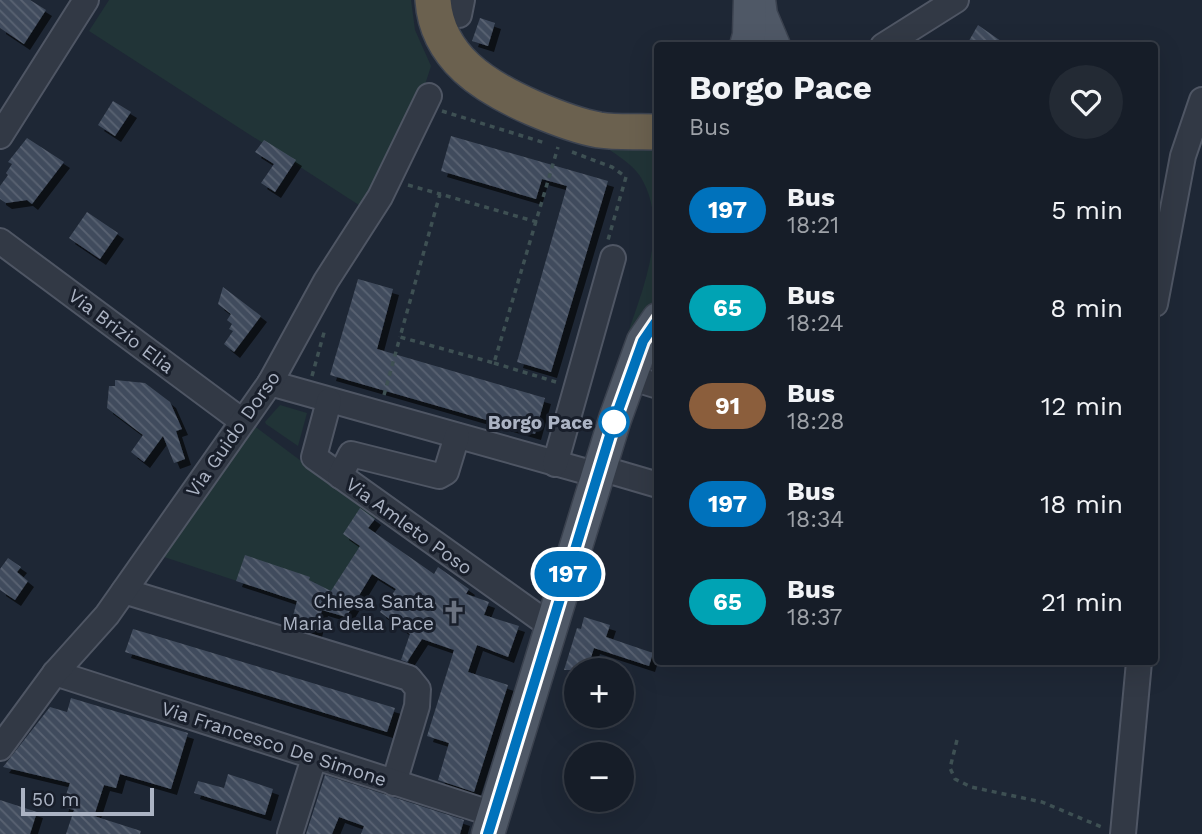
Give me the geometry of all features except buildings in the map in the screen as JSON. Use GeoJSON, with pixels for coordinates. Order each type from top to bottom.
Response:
{"type":"FeatureCollection","features":[{"type":"Feature","properties":{"kind":"highway"},"geometry":{"type":"LineString","coordinates":[[451,5],[443,36],[460,63],[481,82],[509,98],[560,119],[596,129],[619,132],[652,129]]}},
{"type":"Feature","properties":{"kind":"main road"},"geometry":{"type":"LineString","coordinates":[[747,42],[750,0]]}},
{"type":"Feature","properties":{"kind":"main road"},"geometry":{"type":"LineString","coordinates":[[760,0],[761,15],[772,42]]}},
{"type":"Feature","properties":{"kind":"main road"},"geometry":{"type":"LineString","coordinates":[[491,824],[599,472],[643,382],[643,341],[654,325]]}},
{"type":"Feature","properties":{"kind":"street"},"geometry":{"type":"LineString","coordinates":[[0,136],[86,0]]}},
{"type":"Feature","properties":{"kind":"street"},"geometry":{"type":"LineString","coordinates":[[889,42],[956,0]]}},
{"type":"Feature","properties":{"kind":"street"},"geometry":{"type":"LineString","coordinates":[[1158,288],[1183,156],[1202,100]]}},
{"type":"Feature","properties":{"kind":"street","name":"Via Guido Dorso"},"geometry":{"type":"LineString","coordinates":[[0,748],[55,673],[107,615],[270,383],[326,281],[380,197],[426,101]]}},
{"type":"Feature","properties":{"kind":"street","name":"Via Brizio Elia"},"geometry":{"type":"LineString","coordinates":[[0,240],[242,422]]}},
{"type":"Feature","properties":{"kind":"street"},"geometry":{"type":"LineString","coordinates":[[555,464],[613,258]]}},
{"type":"Feature","properties":{"kind":"street"},"geometry":{"type":"LineString","coordinates":[[270,383],[555,464],[654,484]]}},
{"type":"Feature","properties":{"kind":"street","name":"Via Amleto Poso"},"geometry":{"type":"LineString","coordinates":[[329,401],[314,457],[552,627]]}},
{"type":"Feature","properties":{"kind":"street"},"geometry":{"type":"LineString","coordinates":[[340,476],[351,454],[439,476],[446,472],[457,436]]}},
{"type":"Feature","properties":{"kind":"street"},"geometry":{"type":"LineString","coordinates":[[124,591],[409,678],[418,690],[417,706],[394,783]]}},
{"type":"Feature","properties":{"kind":"street"},"geometry":{"type":"LineString","coordinates":[[1116,832],[1139,665]]}},
{"type":"Feature","properties":{"kind":"street","name":"Via Francesco De Simone"},"geometry":{"type":"LineString","coordinates":[[55,673],[394,783],[491,824]]}},
{"type":"Feature","properties":{"kind":"street"},"geometry":{"type":"LineString","coordinates":[[290,834],[314,758]]}},
{"type":"Feature","properties":{"kind":"path"},"geometry":{"type":"LineString","coordinates":[[426,101],[545,143]]}},
{"type":"Feature","properties":{"kind":"path"},"geometry":{"type":"LineString","coordinates":[[400,337],[494,363],[558,147],[612,167],[626,177]]}},
{"type":"Feature","properties":{"kind":"path"},"geometry":{"type":"LineString","coordinates":[[389,179],[537,222]]}},
{"type":"Feature","properties":{"kind":"path"},"geometry":{"type":"LineString","coordinates":[[383,401],[440,194]]}},
{"type":"Feature","properties":{"kind":"path"},"geometry":{"type":"LineString","coordinates":[[310,380],[328,318]]}},
{"type":"Feature","properties":{"kind":"path"},"geometry":{"type":"LineString","coordinates":[[957,740],[950,768],[955,779],[971,787],[1042,802],[1116,832]]}},
{"type":"Feature","properties":{"kind":"green space"},"geometry":{"type":"Polygon","coordinates":[[[109,0],[411,0],[415,30],[431,66],[423,91],[362,207],[89,31],[109,0]]]}},
{"type":"Feature","properties":{"kind":"green space"},"geometry":{"type":"Polygon","coordinates":[[[654,145],[654,302],[626,339],[651,258],[653,216],[649,195],[640,176],[607,148],[626,149],[654,145]]]}},
{"type":"Feature","properties":{"kind":"green space"},"geometry":{"type":"Polygon","coordinates":[[[280,405],[307,413],[298,446],[265,422],[280,405]]]}},
{"type":"Feature","properties":{"kind":"green space"},"geometry":{"type":"Polygon","coordinates":[[[253,425],[376,517],[369,528],[371,530],[337,582],[359,596],[346,617],[161,556],[253,425]]]}},
{"type":"Feature","properties":{"kind":"bus line","name":"197"},"geometry":{"type":"LineString","coordinates":[[488,834],[615,419],[643,341],[654,325]]}},
{"type":"Feature","properties":{"kind":"place","name":"Borgo Pace"},"geometry":{"type":"Point","coordinates":[614,422]}},
{"type":"Feature","properties":{"kind":"place","name":"Chiesa Santa Maria della Pace"},"geometry":{"type":"Point","coordinates":[454,612]}}]}
